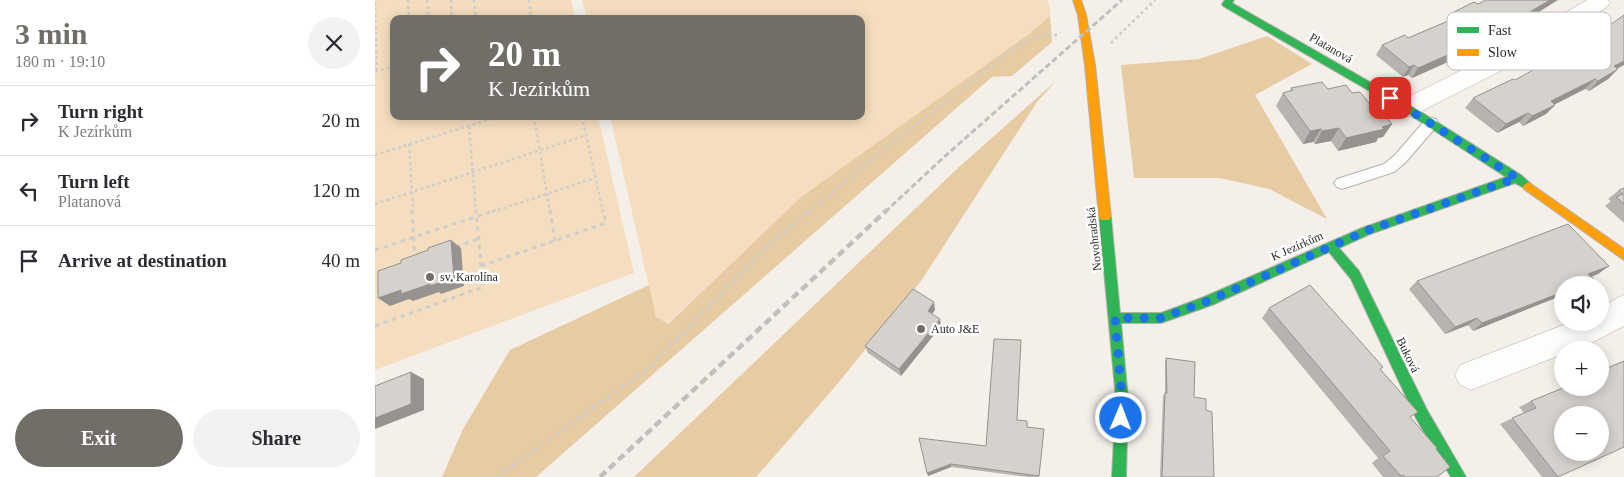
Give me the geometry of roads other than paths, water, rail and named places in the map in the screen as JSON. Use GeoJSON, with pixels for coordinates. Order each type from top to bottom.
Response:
{"type":"FeatureCollection","features":[{"type":"Feature","properties":{"kind":"street","name":"Novohradská"},"geometry":{"type":"LineString","coordinates":[[1077,0],[1082,15],[1090,66],[1115,318],[1122,399],[1119,477]]}},
{"type":"Feature","properties":{"kind":"street","name":"Platanová"},"geometry":{"type":"LineString","coordinates":[[1230,0],[1227,4],[1407,108],[1517,178],[1624,255]]}},
{"type":"Feature","properties":{"kind":"street"},"geometry":{"type":"LineString","coordinates":[[1583,12],[1599,2]]}},
{"type":"Feature","properties":{"kind":"street"},"geometry":{"type":"LineString","coordinates":[[1407,108],[1482,70]]}},
{"type":"Feature","properties":{"kind":"street","name":"K Jezírkům"},"geometry":{"type":"LineString","coordinates":[[1115,318],[1161,318],[1208,301],[1366,231],[1517,178]]}},
{"type":"Feature","properties":{"kind":"street","name":"Buková"},"geometry":{"type":"LineString","coordinates":[[1331,246],[1355,276],[1422,416],[1459,477]]}},
{"type":"Feature","properties":{"kind":"street"},"geometry":{"type":"LineString","coordinates":[[1471,375],[1578,334],[1620,313],[1624,308]]}},
{"type":"Feature","properties":{"kind":"lane"},"geometry":{"type":"LineString","coordinates":[[1342,183],[1389,168],[1400,159],[1431,123]]}},
{"type":"Feature","properties":{"kind":"railway"},"geometry":{"type":"LineString","coordinates":[[885,212],[944,157],[1122,0]]}},
{"type":"Feature","properties":{"kind":"railway"},"geometry":{"type":"LineString","coordinates":[[600,477],[887,210]]}},
{"type":"Feature","properties":{"kind":"place","name":"sv. Karolína"},"geometry":{"type":"Point","coordinates":[430,277]}},
{"type":"Feature","properties":{"kind":"place","name":"Auto J&E"},"geometry":{"type":"Point","coordinates":[921,329]}}]}
